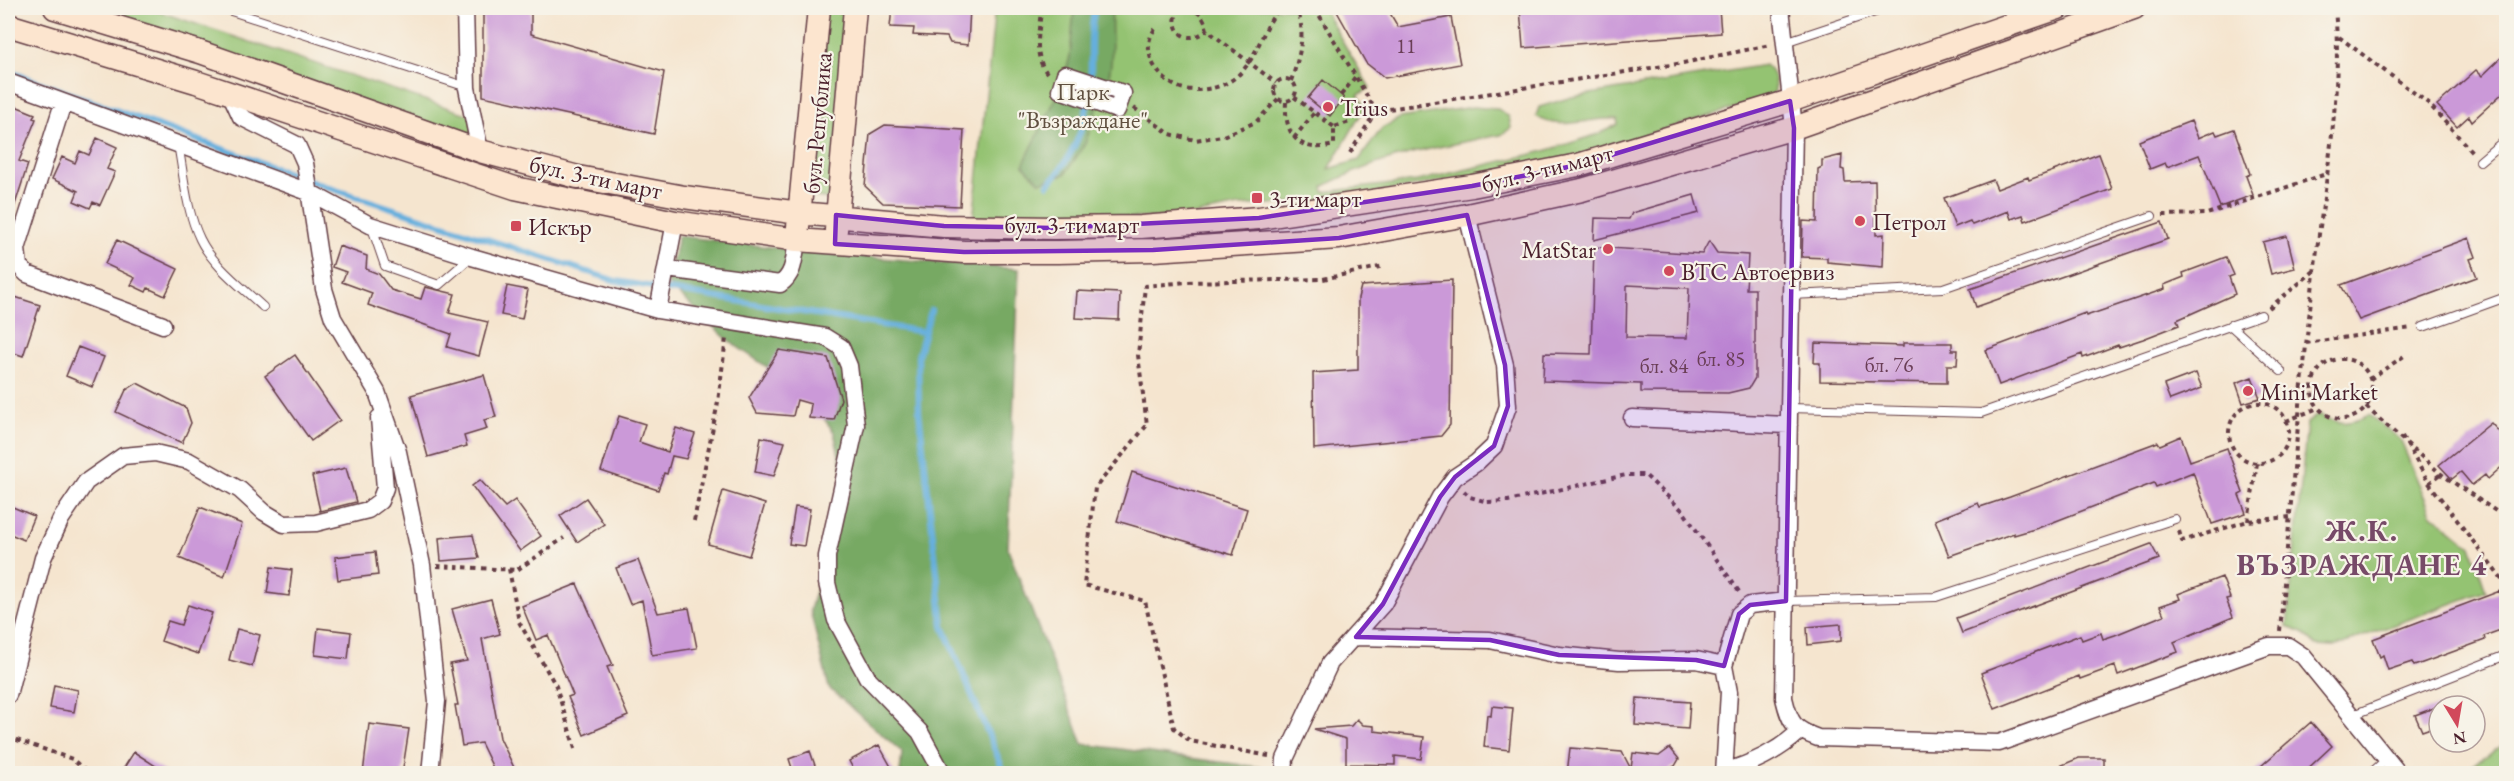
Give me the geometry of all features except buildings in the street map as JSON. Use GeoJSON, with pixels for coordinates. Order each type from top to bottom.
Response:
{"type":"FeatureCollection","features":[{"type":"Feature","properties":{"kind":"street","name":"бул. 3-ти март"},"geometry":{"type":"LineString","coordinates":[[55,8],[200,52],[480,151],[578,177],[684,197],[799,213],[944,226],[1053,228],[1141,227],[1259,218],[1472,186],[1578,165],[1790,101],[2058,8]]}},
{"type":"Feature","properties":{"kind":"street"},"geometry":{"type":"LineString","coordinates":[[465,8],[467,88],[480,151]]}},
{"type":"Feature","properties":{"kind":"street","name":"бул. Република"},"geometry":{"type":"LineString","coordinates":[[797,240],[819,8]]}},
{"type":"Feature","properties":{"kind":"street","name":"бул. Република"},"geometry":{"type":"LineString","coordinates":[[835,244],[855,8]]}},
{"type":"Feature","properties":{"kind":"street"},"geometry":{"type":"LineString","coordinates":[[1781,8],[1794,128],[1784,698],[1788,718],[1799,732],[1818,738],[1999,743],[2269,646],[2288,646],[2303,656],[2399,774]]}},
{"type":"Feature","properties":{"kind":"street","name":"бул. 3-ти март"},"geometry":{"type":"LineString","coordinates":[[8,25],[230,93],[515,188],[675,222],[797,240],[964,252],[1153,250],[1339,238],[1467,215],[1582,190],[1794,128],[2134,8]]}},
{"type":"Feature","properties":{"kind":"street"},"geometry":{"type":"LineString","coordinates":[[1063,82],[1065,74],[1123,93],[1120,101]]}},
{"type":"Feature","properties":{"kind":"street"},"geometry":{"type":"LineString","coordinates":[[8,82],[310,191],[370,225],[472,256],[728,322],[825,337],[841,347],[849,366],[856,425],[827,556],[828,583],[836,620],[867,676],[920,732],[943,774]]}},
{"type":"Feature","properties":{"kind":"street"},"geometry":{"type":"LineString","coordinates":[[230,93],[241,117],[297,145],[306,170],[324,290],[333,318],[377,392],[398,452],[422,565],[437,701],[430,774]]}},
{"type":"Feature","properties":{"kind":"street"},"geometry":{"type":"LineString","coordinates":[[63,103],[17,249],[19,266],[27,274],[163,325]]}},
{"type":"Feature","properties":{"kind":"street"},"geometry":{"type":"LineString","coordinates":[[1284,766],[1330,663],[1356,637],[1383,604],[1440,497],[1455,477],[1476,463],[1494,446],[1508,406],[1505,364],[1467,215]]}},
{"type":"Feature","properties":{"kind":"street"},"geometry":{"type":"LineString","coordinates":[[659,304],[675,222]]}},
{"type":"Feature","properties":{"kind":"street"},"geometry":{"type":"LineString","coordinates":[[666,274],[780,284],[789,279],[797,240]]}},
{"type":"Feature","properties":{"kind":"street"},"geometry":{"type":"LineString","coordinates":[[8,695],[43,558],[61,519],[86,482],[123,456],[155,453],[189,461],[240,490],[264,512],[284,524],[316,524],[368,510],[380,501],[385,488],[377,392]]}},
{"type":"Feature","properties":{"kind":"street"},"geometry":{"type":"LineString","coordinates":[[1632,418],[1789,417]]}},
{"type":"Feature","properties":{"kind":"street"},"geometry":{"type":"LineString","coordinates":[[1786,602],[1750,605],[1739,614],[1724,666],[1729,692],[1724,773],[1748,765],[1780,749],[1799,732]]}},
{"type":"Feature","properties":{"kind":"street"},"geometry":{"type":"LineString","coordinates":[[1356,637],[1490,640],[1559,655],[1619,661],[1696,660],[1724,666]]}},
{"type":"Feature","properties":{"kind":"lane"},"geometry":{"type":"LineString","coordinates":[[222,8],[467,88]]}},
{"type":"Feature","properties":{"kind":"lane"},"geometry":{"type":"LineString","coordinates":[[1785,42],[1887,8]]}},
{"type":"Feature","properties":{"kind":"lane"},"geometry":{"type":"LineString","coordinates":[[2480,161],[2506,139]]}},
{"type":"Feature","properties":{"kind":"lane"},"geometry":{"type":"LineString","coordinates":[[178,144],[189,208],[201,241],[216,262],[263,307]]}},
{"type":"Feature","properties":{"kind":"lane"},"geometry":{"type":"LineString","coordinates":[[1791,294],[1943,288],[2152,216]]}},
{"type":"Feature","properties":{"kind":"lane"},"geometry":{"type":"LineString","coordinates":[[370,225],[385,266],[439,285],[472,256]]}},
{"type":"Feature","properties":{"kind":"lane"},"geometry":{"type":"LineString","coordinates":[[2423,327],[2506,297]]}},
{"type":"Feature","properties":{"kind":"lane"},"geometry":{"type":"LineString","coordinates":[[1789,417],[1981,413],[2261,315]]}},
{"type":"Feature","properties":{"kind":"lane"},"geometry":{"type":"LineString","coordinates":[[2230,325],[2281,371]]}},
{"type":"Feature","properties":{"kind":"lane"},"geometry":{"type":"LineString","coordinates":[[1786,602],[1936,597],[2175,519]]}},
{"type":"Feature","properties":{"kind":"lane"},"geometry":{"type":"LineString","coordinates":[[2353,716],[2506,655]]}},
{"type":"Feature","properties":{"kind":"lane"},"geometry":{"type":"LineString","coordinates":[[2370,774],[2388,759]]}},
{"type":"Feature","properties":{"kind":"path"},"geometry":{"type":"LineString","coordinates":[[1041,8],[1037,39],[1038,55],[1045,72],[1063,82]]}},
{"type":"Feature","properties":{"kind":"path"},"geometry":{"type":"LineString","coordinates":[[1179,8],[1175,22],[1179,33],[1186,38],[1198,37],[1207,30]]}},
{"type":"Feature","properties":{"kind":"path"},"geometry":{"type":"LineString","coordinates":[[1188,8],[1198,11],[1205,18],[1207,30],[1250,60],[1276,83]]}},
{"type":"Feature","properties":{"kind":"path"},"geometry":{"type":"LineString","coordinates":[[1155,29],[1148,46],[1150,59],[1161,76],[1182,89],[1210,89],[1236,78],[1262,43],[1270,19],[1280,8]]}},
{"type":"Feature","properties":{"kind":"path"},"geometry":{"type":"LineString","coordinates":[[1291,81],[1301,51],[1302,32],[1297,8]]}},
{"type":"Feature","properties":{"kind":"path"},"geometry":{"type":"LineString","coordinates":[[1315,8],[1376,111]]}},
{"type":"Feature","properties":{"kind":"path"},"geometry":{"type":"LineString","coordinates":[[2279,646],[2306,343],[2314,270],[2330,173],[2338,36],[2335,8]]}},
{"type":"Feature","properties":{"kind":"path"},"geometry":{"type":"LineString","coordinates":[[2338,36],[2428,103],[2480,161]]}},
{"type":"Feature","properties":{"kind":"path"},"geometry":{"type":"LineString","coordinates":[[1350,153],[1376,111],[1683,63],[1785,42]]}},
{"type":"Feature","properties":{"kind":"path"},"geometry":{"type":"LineString","coordinates":[[1341,95],[1356,76]]}},
{"type":"Feature","properties":{"kind":"path"},"geometry":{"type":"LineString","coordinates":[[1276,83],[1285,79],[1291,81],[1296,90],[1294,97],[1286,102]]}},
{"type":"Feature","properties":{"kind":"path"},"geometry":{"type":"LineString","coordinates":[[1276,83],[1274,90],[1278,99],[1286,102]]}},
{"type":"Feature","properties":{"kind":"path"},"geometry":{"type":"LineString","coordinates":[[1294,97],[1334,127]]}},
{"type":"Feature","properties":{"kind":"path"},"geometry":{"type":"LineString","coordinates":[[1120,101],[1170,134],[1195,140],[1223,136],[1256,122],[1278,99]]}},
{"type":"Feature","properties":{"kind":"path"},"geometry":{"type":"LineString","coordinates":[[1286,102],[1285,119],[1288,130],[1303,144],[1316,147],[1334,145],[1334,127]]}},
{"type":"Feature","properties":{"kind":"path"},"geometry":{"type":"LineString","coordinates":[[1294,138],[1314,113]]}},
{"type":"Feature","properties":{"kind":"path"},"geometry":{"type":"LineString","coordinates":[[1334,127],[1350,122]]}},
{"type":"Feature","properties":{"kind":"path"},"geometry":{"type":"LineString","coordinates":[[2152,216],[2207,214],[2330,173]]}},
{"type":"Feature","properties":{"kind":"path"},"geometry":{"type":"LineString","coordinates":[[1284,766],[1190,741],[1174,728],[1145,601],[1084,585],[1095,488],[1147,425],[1138,355],[1145,286],[1188,282],[1323,279],[1384,266]]}},
{"type":"Feature","properties":{"kind":"path"},"geometry":{"type":"LineString","coordinates":[[2261,315],[2314,270]]}},
{"type":"Feature","properties":{"kind":"path"},"geometry":{"type":"LineString","coordinates":[[694,521],[718,402],[728,322]]}},
{"type":"Feature","properties":{"kind":"path"},"geometry":{"type":"LineString","coordinates":[[2306,343],[2423,327]]}},
{"type":"Feature","properties":{"kind":"path"},"geometry":{"type":"LineString","coordinates":[[2370,379],[2404,356]]}},
{"type":"Feature","properties":{"kind":"path"},"geometry":{"type":"LineString","coordinates":[[2331,360],[2350,360],[2366,371],[2372,388],[2366,407],[2351,417],[2342,419],[2333,418],[2318,408],[2313,399],[2313,381],[2323,365],[2331,360]]}},
{"type":"Feature","properties":{"kind":"path"},"geometry":{"type":"LineString","coordinates":[[2264,403],[2274,407],[2286,421],[2289,431],[2284,450],[2277,457],[2257,463],[2239,456],[2229,439],[2232,420],[2245,406],[2264,403]]}},
{"type":"Feature","properties":{"kind":"path"},"geometry":{"type":"LineString","coordinates":[[2366,407],[2402,436],[2441,474],[2506,518]]}},
{"type":"Feature","properties":{"kind":"path"},"geometry":{"type":"LineString","coordinates":[[2286,421],[2318,408]]}},
{"type":"Feature","properties":{"kind":"path"},"geometry":{"type":"LineString","coordinates":[[2402,436],[2429,483],[2506,585]]}},
{"type":"Feature","properties":{"kind":"path"},"geometry":{"type":"LineString","coordinates":[[2248,521],[2257,463]]}},
{"type":"Feature","properties":{"kind":"path"},"geometry":{"type":"LineString","coordinates":[[1455,477],[1470,497],[1487,502],[1508,501],[1626,474],[1645,475],[1683,511],[1750,605]]}},
{"type":"Feature","properties":{"kind":"path"},"geometry":{"type":"LineString","coordinates":[[2429,483],[2441,474]]}},
{"type":"Feature","properties":{"kind":"path"},"geometry":{"type":"LineString","coordinates":[[2175,519],[2182,541],[2248,521],[2290,517]]}},
{"type":"Feature","properties":{"kind":"path"},"geometry":{"type":"LineString","coordinates":[[422,565],[517,570],[564,538]]}},
{"type":"Feature","properties":{"kind":"path"},"geometry":{"type":"LineString","coordinates":[[509,569],[519,622],[556,686],[576,752]]}},
{"type":"Feature","properties":{"kind":"path"},"geometry":{"type":"LineString","coordinates":[[8,737],[72,759],[89,774]]}},
{"type":"Feature","properties":{"kind":"highlighted area"},"geometry":{"type":"Polygon","coordinates":[[[1790,101],[1794,128],[1786,601],[1750,605],[1739,614],[1724,666],[1696,660],[1559,655],[1490,640],[1356,637],[1383,604],[1440,497],[1455,477],[1494,446],[1508,406],[1505,365],[1467,215],[1339,238],[1153,250],[964,252],[835,244],[836,215],[944,226],[1053,228],[1259,218],[1472,186],[1578,165],[1790,101]]]}},
{"type":"Feature","properties":{"kind":"green space"},"geometry":{"type":"Polygon","coordinates":[[[55,8],[148,8],[473,116],[480,151],[55,8]]]}},
{"type":"Feature","properties":{"kind":"green space"},"geometry":{"type":"Polygon","coordinates":[[[819,8],[855,8],[838,200],[801,195],[819,8]]]}},
{"type":"Feature","properties":{"kind":"green space","name":"Парк \"Възраждане\""},"geometry":{"type":"Polygon","coordinates":[[[995,8],[1323,8],[1370,88],[1358,95],[1365,107],[1329,169],[1359,160],[1382,128],[1400,118],[1473,107],[1498,109],[1509,117],[1511,128],[1501,135],[1432,148],[1387,160],[1323,187],[1324,192],[1417,181],[1545,151],[1599,134],[1618,124],[1617,119],[1554,123],[1536,116],[1539,107],[1572,97],[1765,65],[1773,76],[1775,91],[1766,99],[1562,160],[1335,200],[1239,206],[1183,217],[973,221],[995,8]]]}},
{"type":"Feature","properties":{"kind":"green space"},"geometry":{"type":"Polygon","coordinates":[[[1074,8],[1112,8],[1110,70],[1104,87],[1065,74],[1070,57],[1074,8]]]}},
{"type":"Feature","properties":{"kind":"green space"},"geometry":{"type":"Polygon","coordinates":[[[1060,90],[1099,103],[1085,144],[1065,174],[1040,182],[1023,165],[1060,90]]]}},
{"type":"Feature","properties":{"kind":"green space"},"geometry":{"type":"Polygon","coordinates":[[[678,236],[829,254],[1019,269],[1008,549],[1083,744],[1280,770],[1280,773],[900,773],[902,752],[829,688],[810,610],[845,483],[834,432],[804,392],[730,342],[668,284],[678,236]]]}},
{"type":"Feature","properties":{"kind":"green space"},"geometry":{"type":"Polygon","coordinates":[[[2319,414],[2338,422],[2356,421],[2369,415],[2400,439],[2431,513],[2471,546],[2486,591],[2334,647],[2316,646],[2303,633],[2287,627],[2307,423],[2319,414]]]}},
{"type":"Feature","properties":{"kind":"green space"},"geometry":{"type":"Polygon","coordinates":[[[2506,743],[2506,773],[2462,773],[2506,743]]]}},
{"type":"Feature","properties":{"kind":"waterway"},"geometry":{"type":"LineString","coordinates":[[1048,185],[1068,158],[1085,115],[1090,84],[1095,8]]}},
{"type":"Feature","properties":{"kind":"waterway"},"geometry":{"type":"LineString","coordinates":[[8,71],[333,189],[616,281],[924,332]]}},
{"type":"Feature","properties":{"kind":"waterway"},"geometry":{"type":"LineString","coordinates":[[931,310],[918,356],[919,411],[943,626],[1005,774]]}},
{"type":"Feature","properties":{"kind":"place","name":"Trius"},"geometry":{"type":"Point","coordinates":[1328,107]}},
{"type":"Feature","properties":{"kind":"place","name":"3-ти март"},"geometry":{"type":"Point","coordinates":[1257,198]}},
{"type":"Feature","properties":{"kind":"place","name":"Петрол"},"geometry":{"type":"Point","coordinates":[1860,221]}},
{"type":"Feature","properties":{"kind":"place","name":"Искър"},"geometry":{"type":"Point","coordinates":[516,226]}},
{"type":"Feature","properties":{"kind":"place","name":"MatStar"},"geometry":{"type":"Point","coordinates":[1608,249]}},
{"type":"Feature","properties":{"kind":"place","name":"ВТС Автоервиз"},"geometry":{"type":"Point","coordinates":[1669,271]}},
{"type":"Feature","properties":{"kind":"place","name":"Mini Market"},"geometry":{"type":"Point","coordinates":[2248,391]}},
{"type":"Feature","properties":{"kind":"district","name":"Ж.К. ВЪЗРАЖДАНЕ 4"},"geometry":{"type":"Point","coordinates":[2362,547]}}]}
